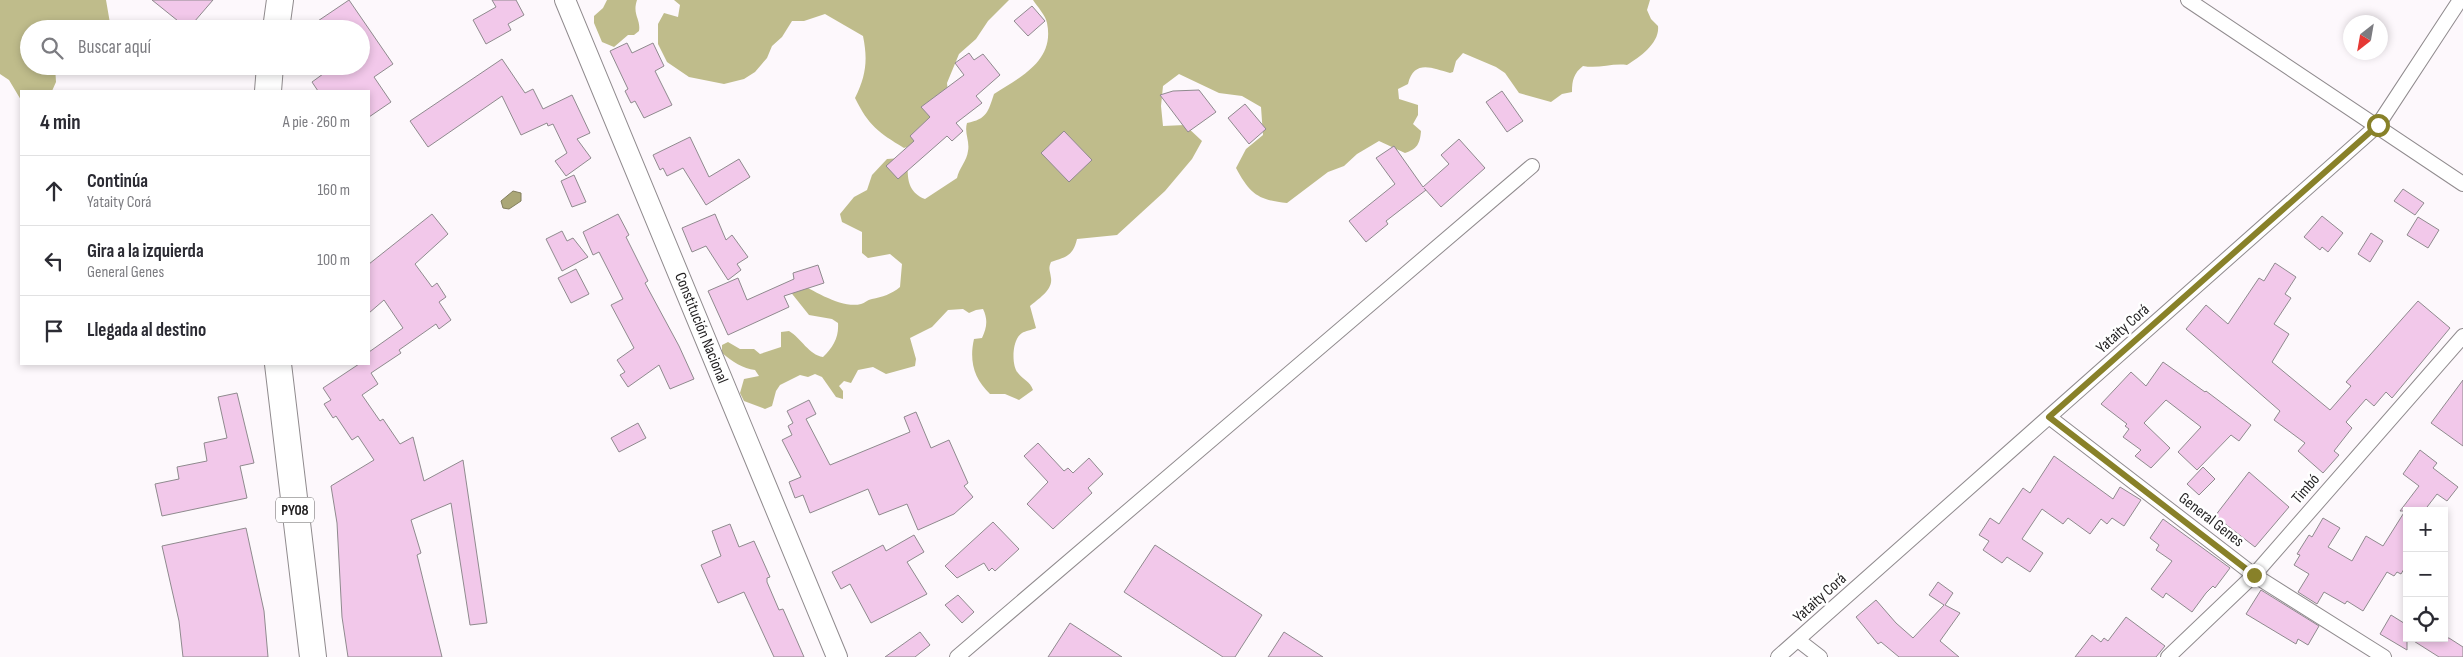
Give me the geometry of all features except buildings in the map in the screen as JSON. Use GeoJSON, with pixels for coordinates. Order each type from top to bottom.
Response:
{"type":"FeatureCollection","features":[{"type":"Feature","properties":{"kind":"highway"},"geometry":{"type":"LineString","coordinates":[[277,20],[280,0]]}},
{"type":"Feature","properties":{"kind":"highway"},"geometry":{"type":"LineString","coordinates":[[268,90],[269,75]]}},
{"type":"Feature","properties":{"kind":"highway","name":"PY08"},"geometry":{"type":"LineString","coordinates":[[278,365],[313,657]]}},
{"type":"Feature","properties":{"kind":"street","name":"Constitución Nacional"},"geometry":{"type":"LineString","coordinates":[[565,0],[837,657]]}},
{"type":"Feature","properties":{"kind":"street"},"geometry":{"type":"LineString","coordinates":[[2188,0],[2378,125],[2463,184]]}},
{"type":"Feature","properties":{"kind":"street","name":"Yataity Corá"},"geometry":{"type":"LineString","coordinates":[[1778,657],[2378,125],[2460,0]]}},
{"type":"Feature","properties":{"kind":"street"},"geometry":{"type":"LineString","coordinates":[[957,657],[1532,166]]}},
{"type":"Feature","properties":{"kind":"street","name":"Timbó"},"geometry":{"type":"LineString","coordinates":[[2168,657],[2254,575],[2463,336]]}},
{"type":"Feature","properties":{"kind":"street","name":"General Genes"},"geometry":{"type":"LineString","coordinates":[[2049,417],[2254,575],[2384,657]]}},
{"type":"Feature","properties":{"kind":"street"},"geometry":{"type":"LineString","coordinates":[[1798,640],[1820,657]]}},
{"type":"Feature","properties":{"kind":"shaded area"},"geometry":{"type":"Polygon","coordinates":[[[0,0],[106,0],[109,20],[20,20],[20,75],[56,75],[56,82],[52,90],[20,90],[20,98],[9,80],[0,74],[0,0]]]}},
{"type":"Feature","properties":{"kind":"shaded area"},"geometry":{"type":"Polygon","coordinates":[[[607,0],[637,0],[635,9],[639,31],[634,35],[628,35],[614,47],[602,42],[594,23],[594,16],[603,8],[607,0]]]}},
{"type":"Feature","properties":{"kind":"shaded area"},"geometry":{"type":"Polygon","coordinates":[[[674,0],[1009,0],[988,21],[976,39],[959,54],[947,83],[949,103],[925,141],[904,148],[887,137],[870,122],[855,98],[862,82],[865,68],[863,36],[825,14],[804,21],[792,21],[782,37],[772,46],[767,58],[755,72],[744,79],[724,84],[689,77],[667,62],[658,44],[658,24],[664,13],[678,17],[680,5],[674,0]]]}},
{"type":"Feature","properties":{"kind":"shaded area"},"geometry":{"type":"Polygon","coordinates":[[[1033,0],[1650,0],[1647,10],[1651,19],[1658,26],[1658,32],[1648,49],[1627,65],[1583,66],[1574,77],[1572,92],[1562,94],[1551,102],[1519,93],[1505,73],[1496,67],[1463,53],[1456,61],[1453,72],[1424,67],[1419,68],[1411,76],[1408,84],[1398,89],[1399,99],[1418,105],[1418,115],[1413,124],[1421,131],[1419,143],[1415,148],[1405,153],[1379,141],[1357,154],[1344,166],[1328,172],[1287,203],[1269,200],[1256,194],[1246,184],[1236,168],[1246,149],[1263,135],[1261,107],[1242,96],[1219,93],[1179,74],[1163,86],[1161,106],[1163,126],[1185,125],[1202,141],[1192,159],[1165,191],[1117,235],[1077,239],[1068,255],[1051,262],[1049,268],[1050,286],[1030,306],[1036,328],[1023,332],[1014,346],[1014,364],[1016,369],[1033,390],[1019,400],[1005,394],[990,394],[977,376],[972,355],[974,339],[982,338],[985,331],[986,316],[983,309],[969,313],[963,309],[948,310],[932,327],[910,338],[916,359],[915,366],[886,374],[873,367],[858,370],[851,383],[844,381],[839,386],[843,391],[843,399],[836,397],[822,377],[815,374],[808,377],[800,375],[780,385],[776,391],[772,406],[765,409],[744,401],[740,393],[744,379],[759,376],[755,370],[734,362],[722,353],[722,345],[728,342],[740,349],[754,349],[760,354],[781,347],[781,332],[789,331],[809,350],[823,357],[835,342],[838,323],[832,319],[809,315],[789,290],[798,282],[837,302],[854,305],[887,295],[900,287],[902,264],[890,254],[868,258],[862,253],[862,232],[842,222],[840,214],[854,197],[867,190],[872,175],[887,159],[902,158],[908,160],[908,178],[911,188],[925,199],[957,178],[968,151],[967,123],[983,117],[994,94],[1024,74],[1041,58],[1046,48],[1048,36],[1047,23],[1033,0]]]}},
{"type":"Feature","properties":{"kind":"shaded area"},"geometry":{"type":"Polygon","coordinates":[[[513,191],[521,193],[521,201],[509,209],[503,208],[501,201],[513,191]]]}},
{"type":"Feature","properties":{"kind":"route"},"geometry":{"type":"LineString","coordinates":[[2254,575],[2049,417],[2378,125]]}}]}
